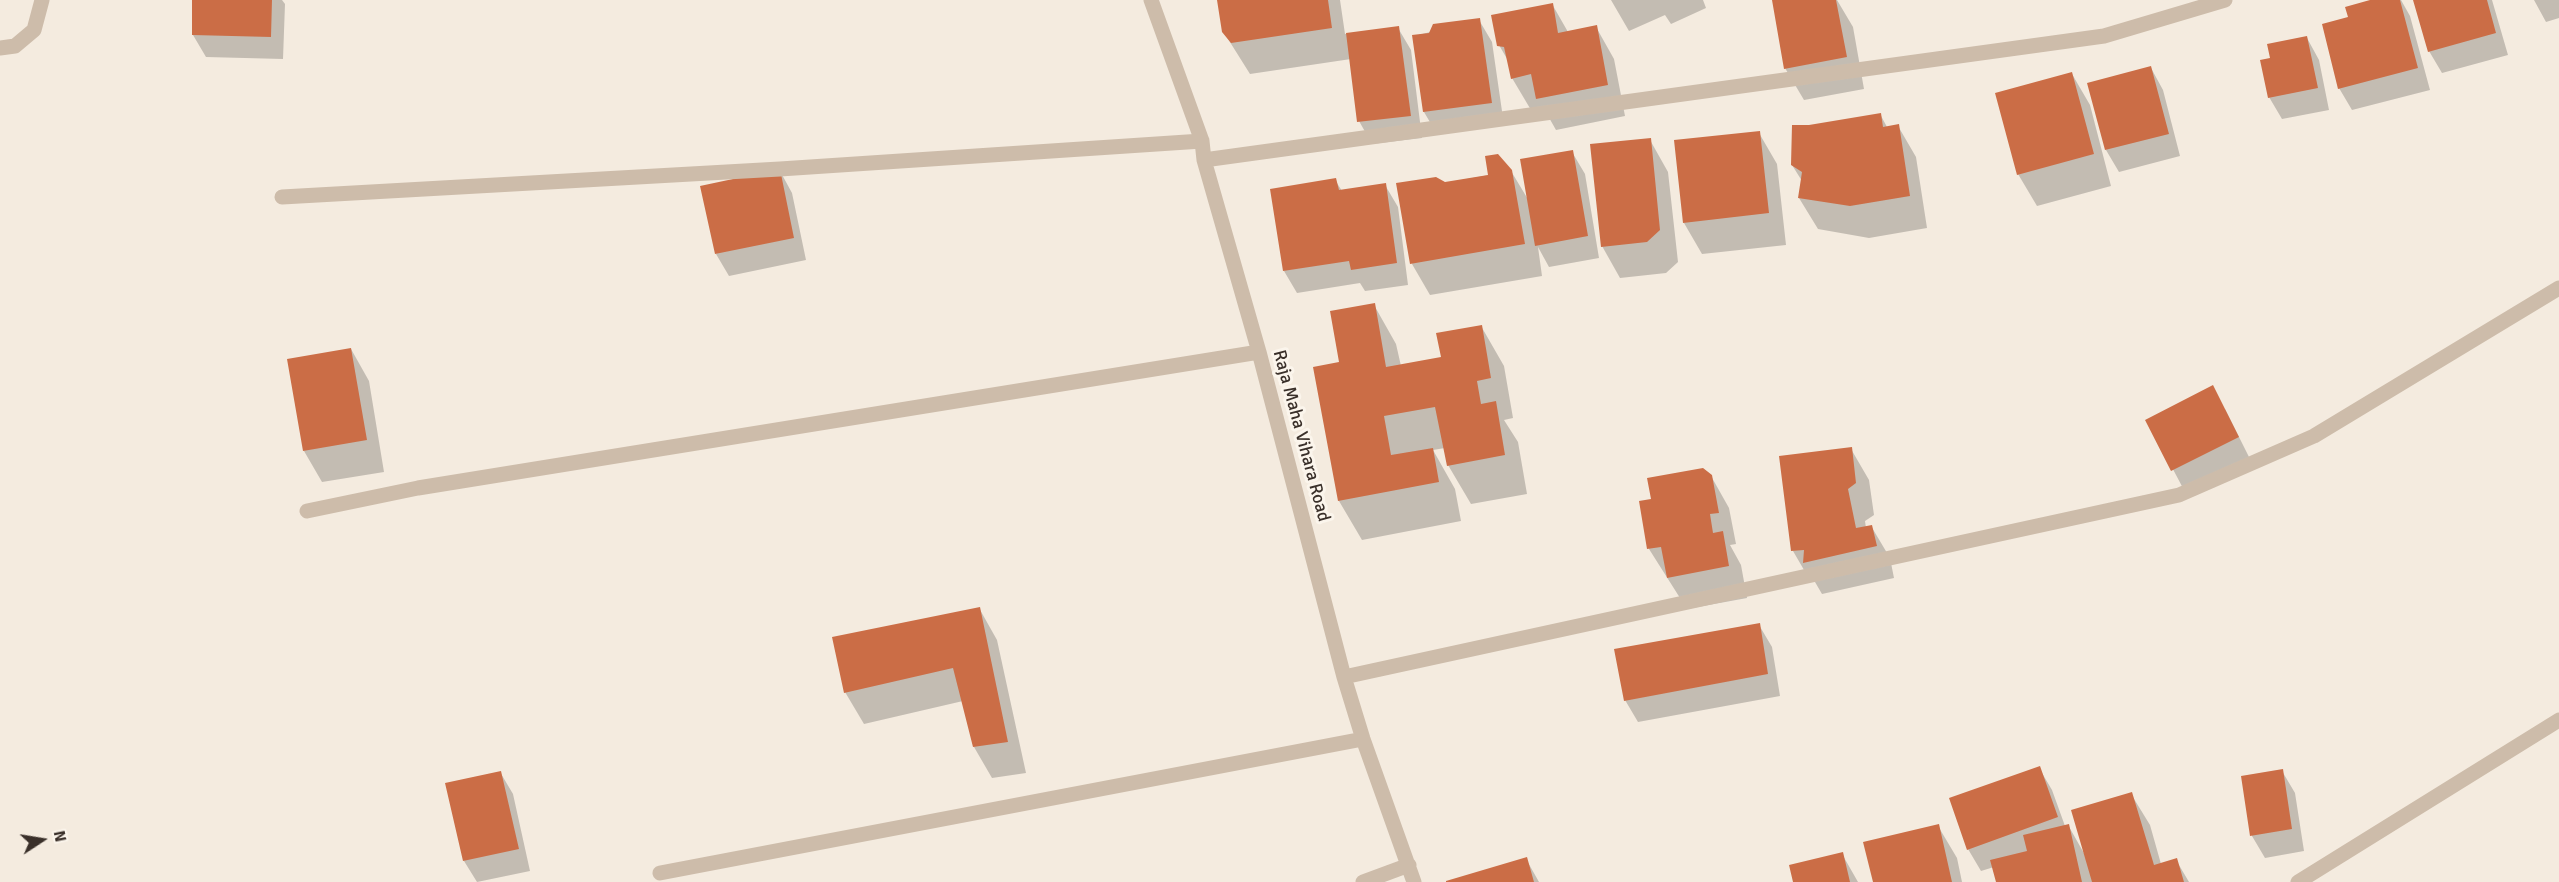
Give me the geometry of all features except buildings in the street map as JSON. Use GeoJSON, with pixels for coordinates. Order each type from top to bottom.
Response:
{"type":"FeatureCollection","features":[{"type":"Feature","properties":{"kind":"street"},"geometry":{"type":"LineString","coordinates":[[0,48],[15,46],[34,30],[42,0]]}},
{"type":"Feature","properties":{"kind":"street","name":"Raja Maha Vihara Road"},"geometry":{"type":"LineString","coordinates":[[1151,0],[1202,141],[1204,160],[1259,352],[1344,677],[1363,739],[1414,882]]}},
{"type":"Feature","properties":{"kind":"street"},"geometry":{"type":"LineString","coordinates":[[1204,160],[2104,36],[2225,0]]}},
{"type":"Feature","properties":{"kind":"street"},"geometry":{"type":"LineString","coordinates":[[282,197],[757,171],[1202,141]]}},
{"type":"Feature","properties":{"kind":"street"},"geometry":{"type":"LineString","coordinates":[[1344,677],[2179,495],[2314,436],[2559,288]]}},
{"type":"Feature","properties":{"kind":"street"},"geometry":{"type":"LineString","coordinates":[[307,511],[418,488],[1259,352]]}},
{"type":"Feature","properties":{"kind":"street"},"geometry":{"type":"LineString","coordinates":[[2298,882],[2559,720]]}},
{"type":"Feature","properties":{"kind":"street"},"geometry":{"type":"LineString","coordinates":[[660,873],[1363,739]]}},
{"type":"Feature","properties":{"kind":"street"},"geometry":{"type":"LineString","coordinates":[[1363,882],[1409,865]]}}]}
